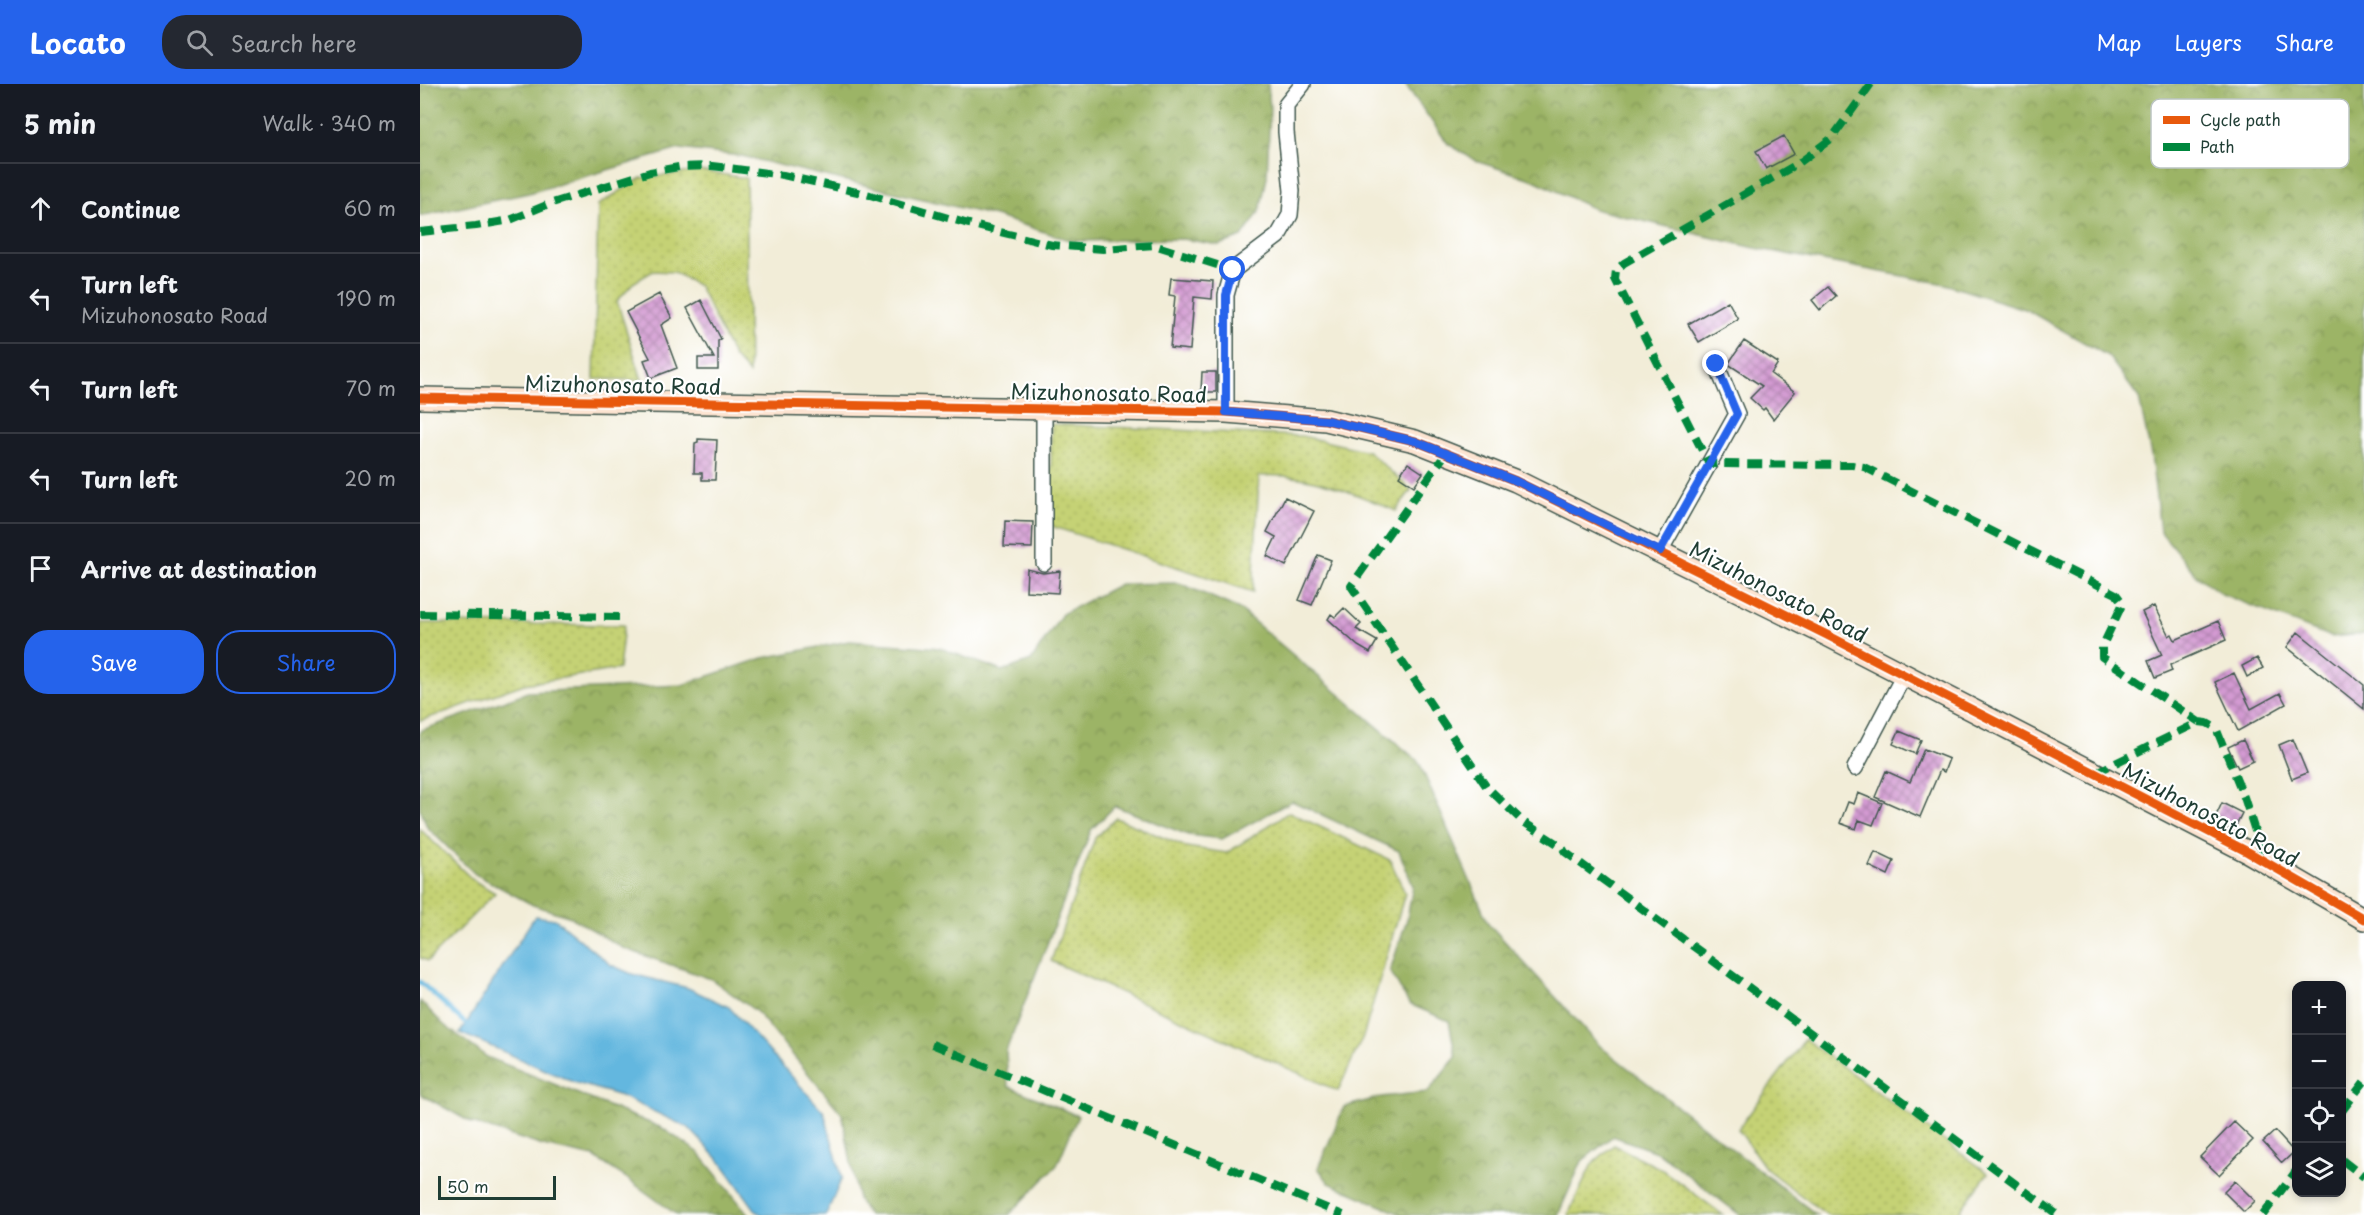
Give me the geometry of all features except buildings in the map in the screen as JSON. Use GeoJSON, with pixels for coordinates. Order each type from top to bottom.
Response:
{"type":"FeatureCollection","features":[{"type":"Feature","properties":{"kind":"street"},"geometry":{"type":"LineString","coordinates":[[1226,412],[1226,295],[1233,270],[1278,236],[1290,215],[1292,190],[1286,132],[1286,105],[1303,84]]}},
{"type":"Feature","properties":{"kind":"street"},"geometry":{"type":"LineString","coordinates":[[1660,551],[1737,414],[1716,364]]}},
{"type":"Feature","properties":{"kind":"street","name":"Mizuhonosato Road"},"geometry":{"type":"LineString","coordinates":[[420,398],[1226,412],[1326,420],[1415,441],[1516,481],[1660,551],[2248,852],[2364,919]]}},
{"type":"Feature","properties":{"kind":"street"},"geometry":{"type":"LineString","coordinates":[[1044,410],[1044,563]]}},
{"type":"Feature","properties":{"kind":"street"},"geometry":{"type":"LineString","coordinates":[[1855,768],[1904,675]]}},
{"type":"Feature","properties":{"kind":"green space"},"geometry":{"type":"Polygon","coordinates":[[[420,84],[1268,84],[1270,108],[1267,177],[1260,211],[1242,237],[1219,245],[1183,239],[1072,241],[995,216],[741,156],[679,149],[529,193],[420,216],[420,84]]]}},
{"type":"Feature","properties":{"kind":"green space"},"geometry":{"type":"Polygon","coordinates":[[[1405,84],[2364,84],[2364,634],[2331,637],[2222,594],[2196,575],[2160,531],[2151,455],[2139,398],[2108,356],[2027,310],[1945,284],[1755,248],[1594,209],[1534,180],[1476,161],[1448,144],[1405,84]]]}},
{"type":"Feature","properties":{"kind":"green space"},"geometry":{"type":"Polygon","coordinates":[[[700,171],[746,178],[749,374],[733,356],[699,286],[674,272],[653,271],[633,283],[617,301],[642,380],[594,379],[598,205],[641,178],[700,171]]]}},
{"type":"Feature","properties":{"kind":"green space"},"geometry":{"type":"Polygon","coordinates":[[[1051,424],[1302,436],[1368,451],[1411,490],[1396,511],[1312,480],[1259,476],[1253,592],[1051,526],[1051,424]]]}},
{"type":"Feature","properties":{"kind":"green space"},"geometry":{"type":"Polygon","coordinates":[[[1179,583],[1239,609],[1419,762],[1488,923],[1601,1047],[1817,1215],[1740,1215],[1659,1153],[1613,1136],[1582,1161],[1558,1215],[1402,1215],[1329,1183],[1318,1168],[1344,1107],[1381,1097],[1428,1092],[1456,1057],[1449,1021],[1409,1004],[1390,971],[1407,919],[1413,886],[1399,851],[1292,801],[1222,839],[1188,835],[1115,806],[1091,830],[1006,1051],[1008,1086],[1078,1116],[1057,1165],[1009,1215],[868,1215],[858,1200],[842,1114],[757,1012],[711,979],[623,948],[571,917],[533,905],[475,874],[427,827],[420,808],[420,734],[422,730],[528,692],[682,685],[763,658],[849,641],[940,648],[1002,671],[1031,661],[1062,614],[1120,584],[1179,583]]]}},
{"type":"Feature","properties":{"kind":"green space"},"geometry":{"type":"Polygon","coordinates":[[[420,623],[624,625],[619,669],[524,684],[420,721],[420,623]]]}},
{"type":"Feature","properties":{"kind":"green space"},"geometry":{"type":"Polygon","coordinates":[[[1289,812],[1390,860],[1405,893],[1364,1034],[1338,1091],[1051,961],[1095,838],[1116,818],[1186,847],[1227,853],[1289,812]]]}},
{"type":"Feature","properties":{"kind":"green space"},"geometry":{"type":"Polygon","coordinates":[[[420,829],[473,880],[495,893],[428,961],[420,958],[420,829]]]}},
{"type":"Feature","properties":{"kind":"green space"},"geometry":{"type":"Polygon","coordinates":[[[420,1001],[444,1025],[487,1057],[662,1128],[698,1152],[749,1215],[677,1215],[594,1157],[543,1146],[472,1123],[424,1096],[420,1093],[420,1001]]]}},
{"type":"Feature","properties":{"kind":"green space"},"geometry":{"type":"Polygon","coordinates":[[[1805,1039],[1988,1173],[1957,1215],[1827,1215],[1766,1169],[1738,1129],[1805,1039]]]}},
{"type":"Feature","properties":{"kind":"green space"},"geometry":{"type":"Polygon","coordinates":[[[1614,1145],[1661,1169],[1723,1215],[1568,1215],[1592,1164],[1614,1145]]]}},
{"type":"Feature","properties":{"kind":"water"},"geometry":{"type":"Polygon","coordinates":[[[535,916],[555,919],[611,965],[632,974],[688,988],[729,1007],[824,1112],[842,1178],[826,1215],[763,1215],[757,1212],[721,1162],[689,1128],[621,1096],[573,1082],[460,1033],[535,916]]]}},
{"type":"Feature","properties":{"kind":"waterway"},"geometry":{"type":"LineString","coordinates":[[420,982],[467,1025],[471,1024]]}},
{"type":"Feature","properties":{"kind":"marked path"},"geometry":{"type":"LineString","coordinates":[[1871,84],[1832,138],[1799,163],[1624,263],[1616,270],[1615,279],[1709,464],[1864,467],[2116,594],[2123,603],[2102,647],[2102,657],[2199,722]]}},
{"type":"Feature","properties":{"kind":"marked path"},"geometry":{"type":"LineString","coordinates":[[420,232],[510,220],[549,204],[650,172],[679,167],[712,166],[783,175],[870,195],[965,223],[1052,245],[1103,249],[1154,245],[1233,270]]}},
{"type":"Feature","properties":{"kind":"marked path"},"geometry":{"type":"LineString","coordinates":[[1447,452],[1351,586],[1486,786],[1522,821],[1562,847],[1565,852],[2058,1215]]}},
{"type":"Feature","properties":{"kind":"marked path"},"geometry":{"type":"LineString","coordinates":[[420,614],[627,617]]}},
{"type":"Feature","properties":{"kind":"marked path"},"geometry":{"type":"LineString","coordinates":[[2095,773],[2199,722],[2207,723],[2216,728],[2244,797],[2265,862]]}},
{"type":"Feature","properties":{"kind":"marked path"},"geometry":{"type":"LineString","coordinates":[[932,1044],[1343,1215]]}},
{"type":"Feature","properties":{"kind":"marked path"},"geometry":{"type":"LineString","coordinates":[[2346,1106],[2364,1082]]}},
{"type":"Feature","properties":{"kind":"marked path"},"geometry":{"type":"LineString","coordinates":[[2346,1163],[2364,1177]]}},
{"type":"Feature","properties":{"kind":"marked path"},"geometry":{"type":"LineString","coordinates":[[2263,1215],[2292,1176]]}},
{"type":"Feature","properties":{"kind":"cycle path"},"geometry":{"type":"LineString","coordinates":[[420,398],[1226,412],[1326,420],[1415,441],[1516,481],[1827,635],[2248,852],[2364,919]]}},
{"type":"Feature","properties":{"kind":"route"},"geometry":{"type":"LineString","coordinates":[[1233,270],[1226,295],[1226,412],[1326,420],[1415,441],[1516,481],[1660,551],[1737,414],[1716,364]]}}]}
